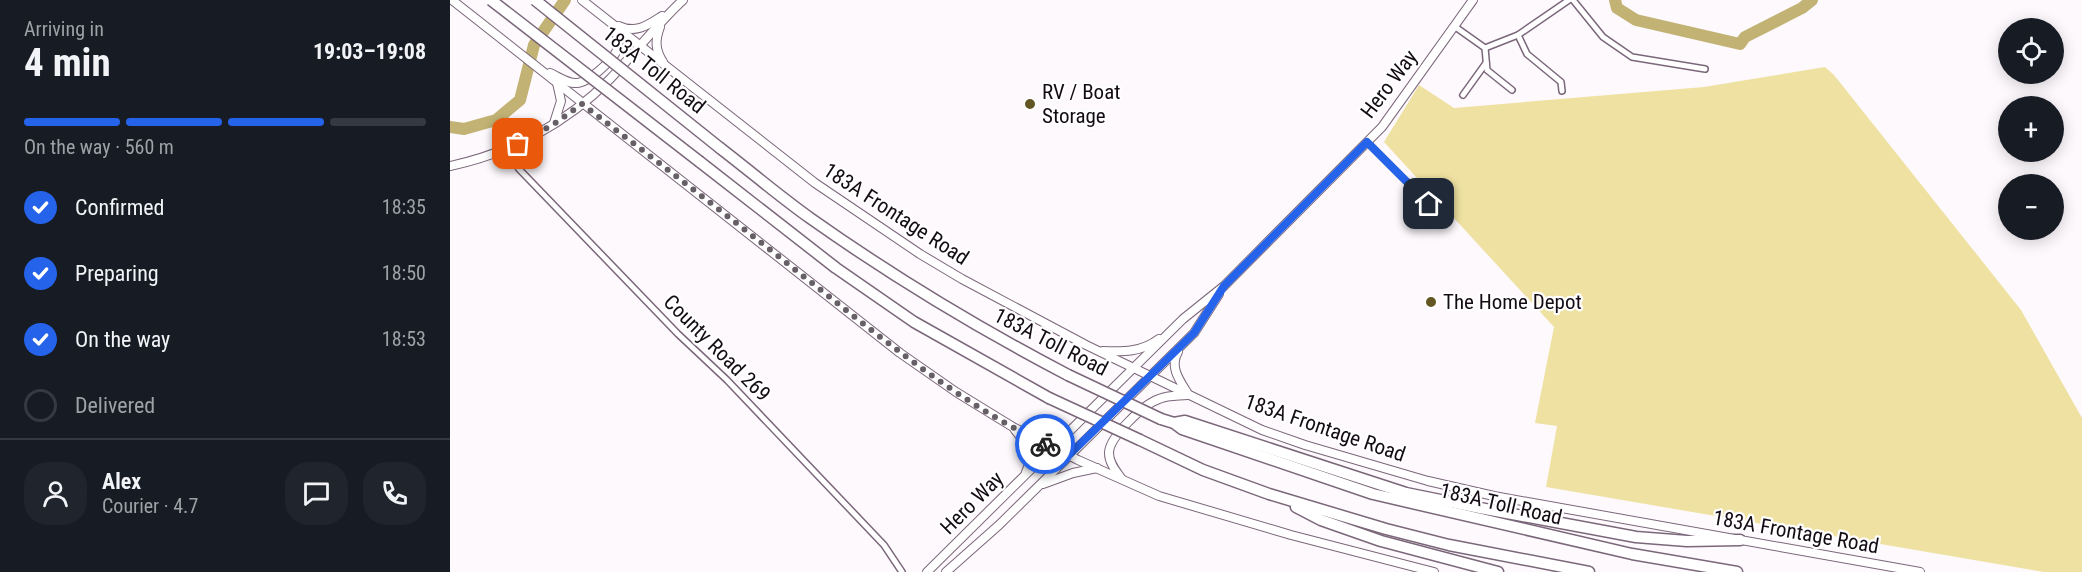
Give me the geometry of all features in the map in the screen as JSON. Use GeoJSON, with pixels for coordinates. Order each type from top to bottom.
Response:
{"type":"FeatureCollection","features":[{"type":"Feature","properties":{"kind":"highway","name":"183A Toll Road"},"geometry":{"type":"LineString","coordinates":[[491,0],[836,268],[914,322],[1049,398],[1203,470],[1269,494],[1428,540],[1589,572]]}},
{"type":"Feature","properties":{"kind":"highway","name":"183A Toll Road"},"geometry":{"type":"LineString","coordinates":[[536,0],[809,217],[908,284],[998,339],[1068,375],[1174,423],[1182,429],[1373,494],[1632,554],[1737,572]]}},
{"type":"Feature","properties":{"kind":"highway"},"geometry":{"type":"LineString","coordinates":[[1174,423],[1185,421],[1406,493],[1635,537],[1687,541],[1740,540]]}},
{"type":"Feature","properties":{"kind":"highway"},"geometry":{"type":"LineString","coordinates":[[1269,494],[1321,520],[1382,541],[1498,572]]}},
{"type":"Feature","properties":{"kind":"main road"},"geometry":{"type":"LineString","coordinates":[[452,0],[900,353],[1012,428],[1159,496],[1365,555],[1434,572]]}},
{"type":"Feature","properties":{"kind":"main road","name":"183A Frontage Road"},"geometry":{"type":"LineString","coordinates":[[582,0],[815,183],[920,254],[971,284],[1134,368],[1262,430],[1305,446],[1428,482],[1494,496],[1920,572]]}},
{"type":"Feature","properties":{"kind":"main road"},"geometry":{"type":"LineString","coordinates":[[450,166],[508,148],[554,124],[582,104],[605,84],[682,0]]}},
{"type":"Feature","properties":{"kind":"main road","name":"Hero Way"},"geometry":{"type":"LineString","coordinates":[[927,572],[1182,319],[1224,286],[1367,142],[1403,99],[1473,0]]}},
{"type":"Feature","properties":{"kind":"main road"},"geometry":{"type":"LineString","coordinates":[[611,22],[626,29],[639,28],[647,26],[673,9]]}},
{"type":"Feature","properties":{"kind":"main road"},"geometry":{"type":"LineString","coordinates":[[556,80],[580,84],[602,69],[618,50],[618,36],[611,22]]}},
{"type":"Feature","properties":{"kind":"main road"},"geometry":{"type":"LineString","coordinates":[[661,22],[656,47],[661,59],[672,72]]}},
{"type":"Feature","properties":{"kind":"main road"},"geometry":{"type":"LineString","coordinates":[[554,124],[561,106],[556,80]]}},
{"type":"Feature","properties":{"kind":"main road","name":"Hero Way"},"geometry":{"type":"LineString","coordinates":[[946,572],[999,525],[1194,333],[1224,286]]}},
{"type":"Feature","properties":{"kind":"main road"},"geometry":{"type":"LineString","coordinates":[[1101,351],[1119,352],[1142,348],[1155,342],[1182,319]]}},
{"type":"Feature","properties":{"kind":"main road"},"geometry":{"type":"LineString","coordinates":[[1122,480],[1110,460],[1108,451],[1113,441],[1143,408],[1153,401],[1162,397],[1188,395],[1173,363],[1181,345]]}},
{"type":"Feature","properties":{"kind":"main road"},"geometry":{"type":"LineString","coordinates":[[1012,428],[1027,444],[1030,454],[1030,465],[1023,477]]}},
{"type":"Feature","properties":{"kind":"main road"},"geometry":{"type":"LineString","coordinates":[[1038,485],[1073,473],[1097,468]]}},
{"type":"Feature","properties":{"kind":"street"},"geometry":{"type":"LineString","coordinates":[[1485,48],[1518,35],[1571,0],[1603,37],[1632,57],[1705,69]]}},
{"type":"Feature","properties":{"kind":"street"},"geometry":{"type":"LineString","coordinates":[[1454,26],[1485,48]]}},
{"type":"Feature","properties":{"kind":"street"},"geometry":{"type":"LineString","coordinates":[[1518,35],[1527,54],[1562,82],[1563,91]]}},
{"type":"Feature","properties":{"kind":"street"},"geometry":{"type":"LineString","coordinates":[[1485,48],[1487,70],[1512,90]]}},
{"type":"Feature","properties":{"kind":"street"},"geometry":{"type":"LineString","coordinates":[[1463,95],[1486,63]]}},
{"type":"Feature","properties":{"kind":"street"},"geometry":{"type":"LineString","coordinates":[[1367,142],[1436,211]]}},
{"type":"Feature","properties":{"kind":"street","name":"County Road 269"},"geometry":{"type":"LineString","coordinates":[[508,148],[519,169],[678,334],[728,380],[884,545],[902,572]]}},
{"type":"Feature","properties":{"kind":"shaded area"},"geometry":{"type":"Polygon","coordinates":[[[1825,67],[1834,75],[2021,310],[2082,418],[2082,572],[2044,572],[1546,487],[1557,426],[1535,423],[1554,327],[1384,142],[1419,85],[1454,108],[1704,87],[1825,67]]]}},
{"type":"Feature","properties":{"kind":"waterway"},"geometry":{"type":"LineString","coordinates":[[450,127],[464,129],[496,120],[520,100],[534,45],[565,0]]}},
{"type":"Feature","properties":{"kind":"waterway"},"geometry":{"type":"LineString","coordinates":[[1615,0],[1617,8],[1636,20],[1740,44],[1745,37],[1802,8],[1812,0]]}},
{"type":"Feature","properties":{"kind":"way so far"},"geometry":{"type":"LineString","coordinates":[[518,144],[538,134],[582,104],[740,225],[900,353],[1012,428],[1045,444]]}},
{"type":"Feature","properties":{"kind":"place","name":"RV / Boat Storage"},"geometry":{"type":"Point","coordinates":[1030,104]}},
{"type":"Feature","properties":{"kind":"place","name":"The Home Depot"},"geometry":{"type":"Point","coordinates":[1431,302]}},
{"type":"Feature","properties":{"kind":"route"},"geometry":{"type":"LineString","coordinates":[[1045,444],[1069,455],[1194,333],[1224,286],[1367,142],[1429,204]]}}]}
